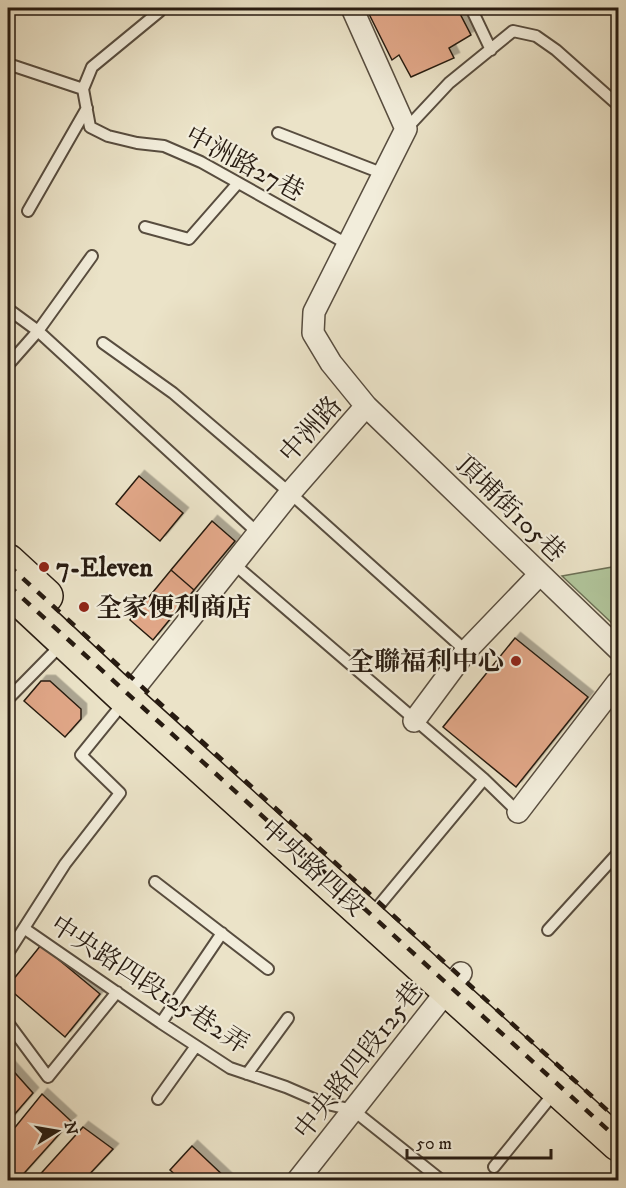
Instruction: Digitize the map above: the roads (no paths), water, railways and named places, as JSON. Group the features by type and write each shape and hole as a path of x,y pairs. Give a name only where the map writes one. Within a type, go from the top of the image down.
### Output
{"main road":[{"name":"中央路四段","path":"8,561 132,690 455,981 618,1115"},
{"name":"中央路四段","path":"8,589 66,641 132,690"},
{"name":"中央路四段","path":"455,981 557,1089 618,1144"}],"street":[{"path":"352,8 406,129"},
{"name":"中洲路","path":"132,690 290,493 366,406 331,363 313,333 314,312 406,129"},
{"name":"頂埔街105巷","path":"366,406 618,649"},
{"path":"414,721 466,651 540,574"},
{"path":"518,812 618,683"},
{"name":"中央路四段125巷","path":"298,1180 455,981"}],"lane":[{"path":"8,64 83,89 92,67 160,11 160,8"},
{"path":"471,8 491,50"},
{"path":"406,129 449,83 513,31 536,36 556,50 618,105"},
{"name":"中洲路27巷","path":"83,89 90,127 108,136 164,146 201,162 349,245"},
{"path":"28,211 87,108"},
{"path":"278,133 384,174"},
{"path":"145,227 189,239 238,183"},
{"path":"8,365 38,331 92,256"},
{"path":"8,309 38,331 258,533"},
{"path":"103,344 173,393 290,493 466,651"},
{"path":"234,564 484,779 518,812"},
{"path":"8,699 66,641"},
{"path":"8,953 65,864 120,793 81,755 132,690"},
{"path":"375,909 484,779"},
{"path":"548,930 617,856"},
{"path":"155,882 268,969"},
{"name":"中央路四段125巷2弄","path":"25,929 230,1068 286,1087 323,1103 353,1110"},
{"path":"161,1023 222,933"},
{"path":"8,1023 48,1077 117,992"},
{"path":"247,1074 288,1018"},
{"path":"158,1099 196,1046"},
{"path":"494,1167 557,1089"},
{"path":"353,1110 441,1180"}],"railway":[{"path":"8,565 618,1120"},
{"path":"8,585 618,1139"}],"place":[{"name":"7-Eleven","path":"44,567"},
{"name":"全家便利商店","path":"84,607"},
{"name":"全聯福利中心","path":"516,661"}]}
